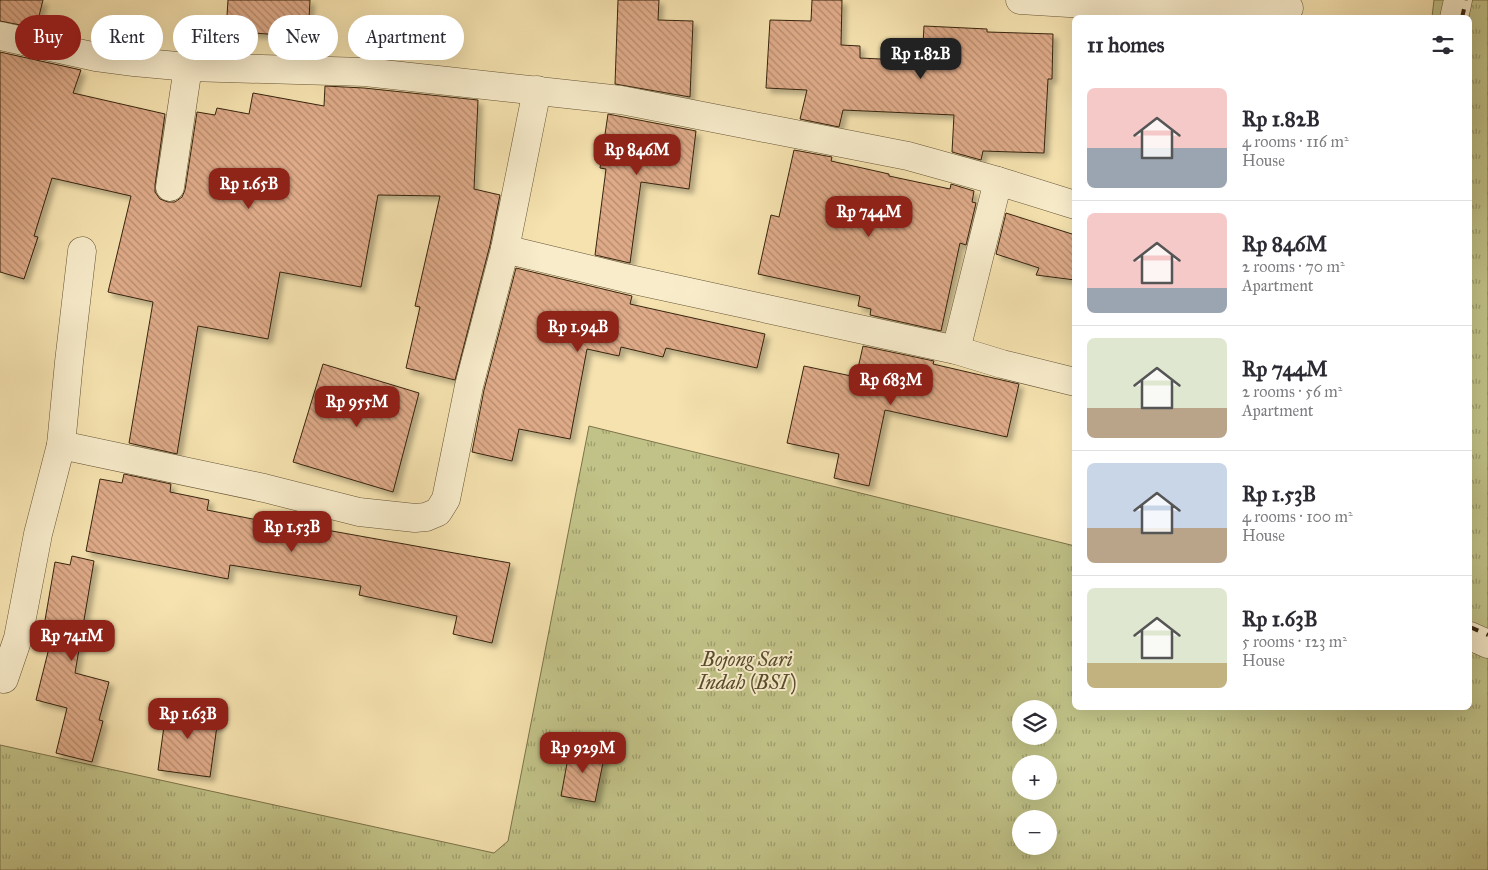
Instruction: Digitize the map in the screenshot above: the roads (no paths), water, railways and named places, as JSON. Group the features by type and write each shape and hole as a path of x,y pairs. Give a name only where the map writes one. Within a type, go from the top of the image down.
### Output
{"street":[{"path":"1020,0 1150,8 1289,9"},
{"path":"1455,15 1458,0"},
{"path":"0,36 96,57 188,67 365,72 621,100 908,156 1072,204"},
{"path":"170,187 188,67"},
{"path":"62,445 264,488 359,512 415,518 426,517 438,512 446,499 469,386 505,249 537,90"},
{"path":"956,350 998,181"},
{"path":"505,249 663,286 956,350 1002,364 1072,381"},
{"path":"4,679 18,638 38,534 62,445 69,362 82,251"},
{"path":"1472,637 1488,644"}],"railway":[{"path":"1463,15 1466,0"},
{"path":"1472,628 1488,635"}],"park label":[{"name":"Bojong Sari Indah (BSI)","path":"747,670"}]}
